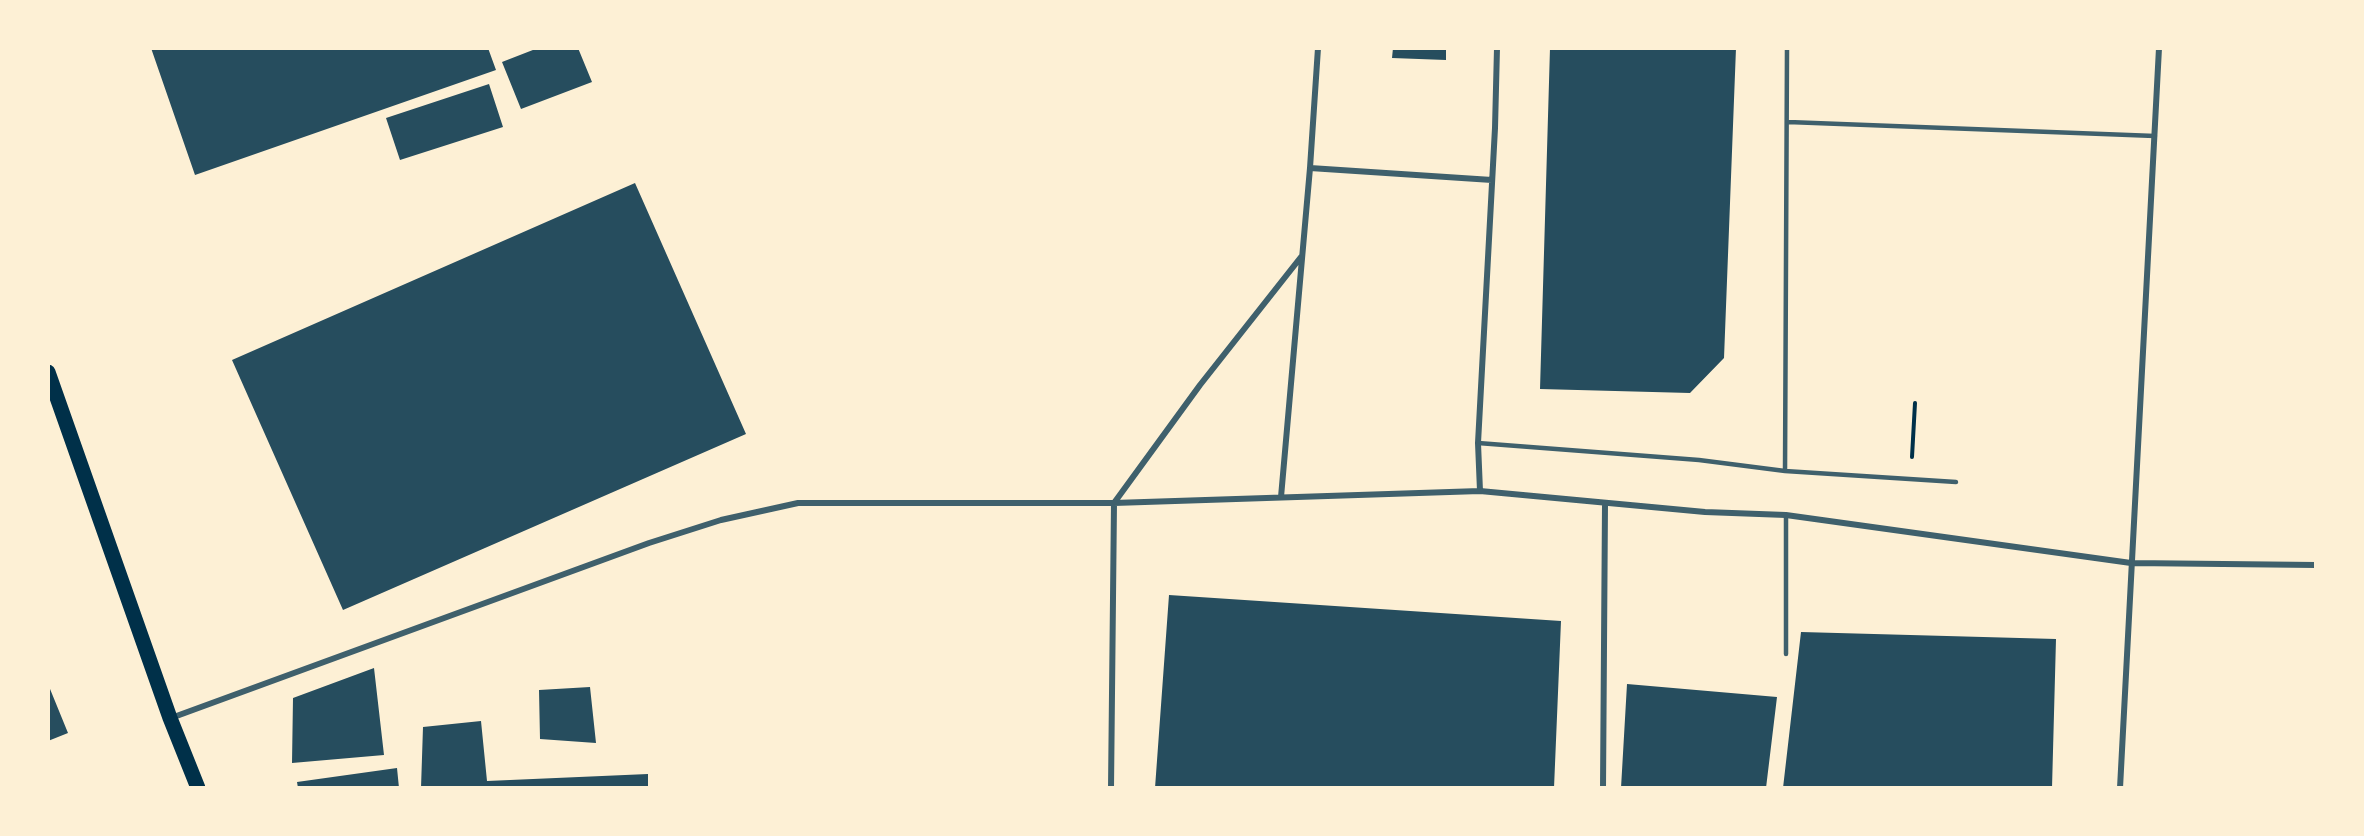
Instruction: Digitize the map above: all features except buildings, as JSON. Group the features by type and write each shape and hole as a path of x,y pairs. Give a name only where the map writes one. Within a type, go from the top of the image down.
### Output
{"main road":[{"path":"48,372 170,718 198,788"}],"street":[{"path":"1281,497 1310,168 1318,48"},
{"path":"1480,491 1478,443 1497,48"},
{"path":"2120,788 2159,48"},
{"path":"1310,168 1492,180"},
{"path":"1112,788 1114,502 1200,385 1301,256"},
{"path":"170,718 649,543 721,520 798,503 1114,502 1480,491 1705,512 1786,515 2131,563 2316,565"},
{"path":"1603,788 1605,504"}],"lane":[{"path":"1785,471 1787,48"},
{"path":"1788,123 2155,136"},
{"path":"1478,443 1699,460 1785,471 1911,478 1956,483"},
{"path":"1786,515 1786,654"}],"path":[{"path":"1911,478 1915,403"}]}
